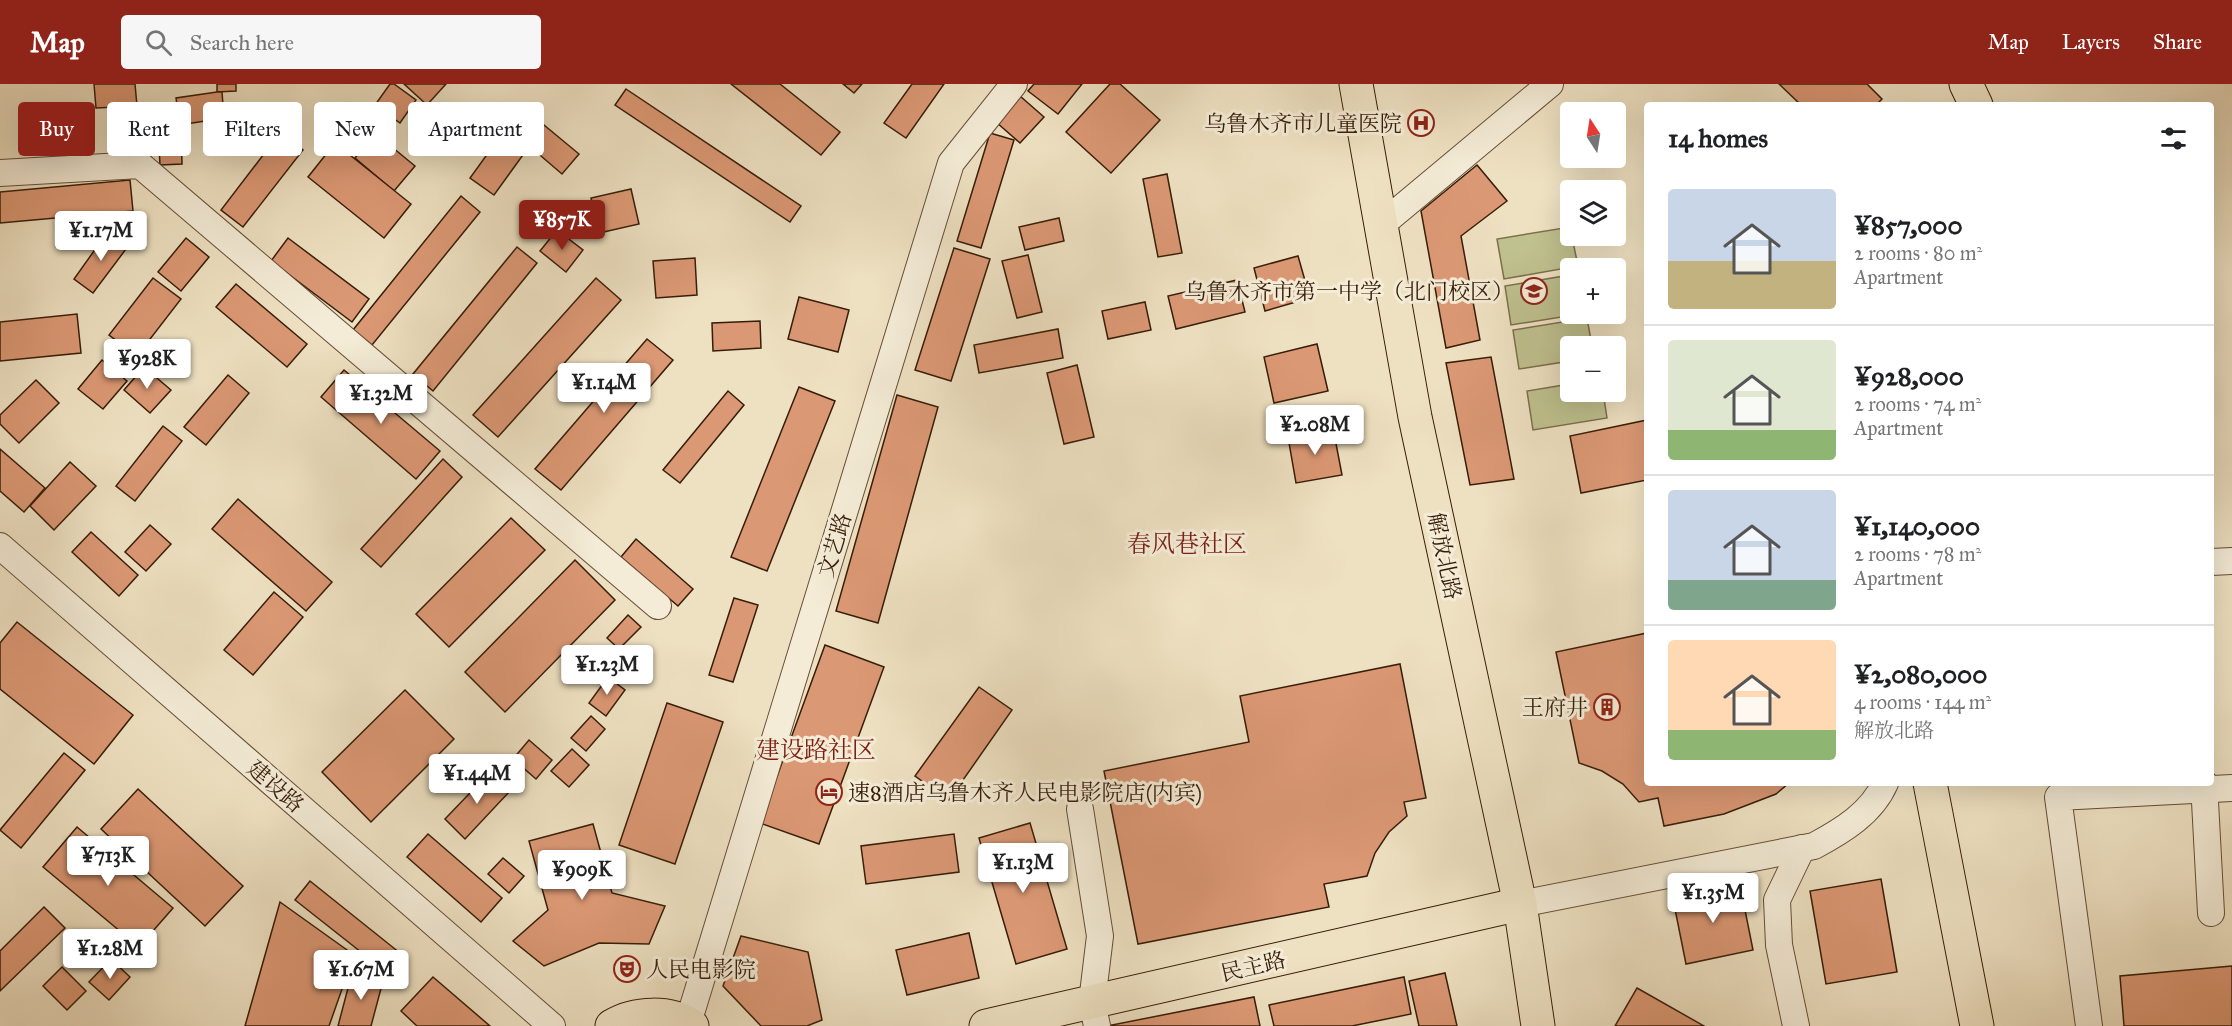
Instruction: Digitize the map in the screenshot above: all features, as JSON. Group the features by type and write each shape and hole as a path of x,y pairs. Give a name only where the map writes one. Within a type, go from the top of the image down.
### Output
{"main road":[{"name":"解放北路","path":"1356,84 1415,417 1520,904 1538,1026"},
{"path":"1966,84 1975,102"},
{"path":"1931,786 1977,1026"},
{"name":"民主路","path":"986,1026 1095,1014 1520,904"},
{"path":"612,1026 642,1015 666,1016 690,1025"}],"street":[{"name":"文艺路","path":"690,1025 951,163 1014,84"},
{"path":"1381,225 1550,84"},
{"path":"0,173 140,165 658,606"},
{"name":"建设路","path":"0,546 552,1026"},
{"path":"2214,562 2232,561"},
{"path":"1520,904 1814,846 1837,834 1878,799 1884,786"},
{"path":"2204,786 2211,913"},
{"path":"2089,1026 2058,797 2204,786 2232,788"},
{"path":"1080,809 1100,936 1095,1014"},
{"path":"1796,1026 1779,945 1777,900 1802,848"}],"green space":[{"path":"1560,229 1560,246 1574,246 1576,258 1560,258 1560,269 1504,279 1497,239"},
{"path":"1560,277 1560,317 1511,325 1505,286"},
{"path":"1560,322 1588,324 1590,336 1560,336 1560,363 1519,369 1513,330"},
{"path":"1560,386 1560,402 1605,402 1607,418 1533,430 1527,391"}],"building":[{"path":"94,84 135,84 137,102 107,102 107,107 96,108"},
{"path":"217,84 236,84 236,91 217,92"},
{"path":"390,84 394,84 416,100 408,102 408,112 400,123 396,120 396,102 377,102"},
{"path":"404,84 446,84 430,102 424,102"},
{"path":"731,84 780,84 840,132 821,155"},
{"path":"843,84 862,84 854,93"},
{"path":"912,84 944,84 906,138 884,123"},
{"path":"1034,84 1082,84 1058,114 1028,91"},
{"path":"1110,84 1120,84 1160,120 1111,173 1066,132"},
{"path":"1779,84 1867,84 1882,99 1879,102 1798,102"},
{"path":"626,89 801,206 790,222 615,105"},
{"path":"222,92 223,102 203,102 203,121 191,123 191,102 177,102 176,98"},
{"path":"1020,96 1044,117 1020,143 996,122"},
{"path":"544,125 579,154 562,174 541,156 544,156"},
{"path":"990,133 1014,140 981,248 957,241"},
{"path":"396,150 415,166 394,191 355,158 357,156 396,156"},
{"path":"160,156 182,156 182,164 160,165"},
{"path":"262,156 298,156 243,227 221,210"},
{"path":"325,156 351,156 411,204 384,238 308,177"},
{"path":"486,156 522,156 494,195 470,178"},
{"path":"1477,165 1507,201 1461,236 1480,340 1446,348 1421,211"},
{"path":"1167,174 1182,253 1158,257 1143,179"},
{"path":"130,180 133,211 0,223 0,192"},
{"path":"631,189 639,224 599,233 591,198"},
{"path":"461,196 480,212 372,345 353,330"},
{"path":"1059,218 1064,241 1025,250 1019,227"},
{"path":"109,230 129,245 93,293 74,279"},
{"path":"557,230 583,250 566,272 540,251"},
{"path":"186,238 209,257 181,291 158,272"},
{"path":"288,238 369,299 352,322 271,261"},
{"path":"517,247 537,263 433,391 413,374"},
{"path":"954,248 990,259 951,381 915,370"},
{"path":"1028,255 1042,312 1017,318 1002,261"},
{"path":"1298,256 1310,298 1265,311 1254,268"},
{"path":"695,258 697,295 656,298 653,261"},
{"path":"153,278 181,299 137,356 109,335"},
{"path":"596,278 621,300 498,437 473,415"},
{"path":"1237,280 1245,312 1176,329 1168,296"},
{"path":"236,284 307,344 287,367 216,307"},
{"path":"799,297 849,310 838,352 788,339"},
{"path":"1145,302 1151,330 1108,339 1102,311"},
{"path":"77,314 81,353 0,361 0,322"},
{"path":"760,321 761,348 713,351 712,323"},
{"path":"1058,329 1063,358 979,373 974,345"},
{"path":"647,339 673,360 561,490 535,469"},
{"path":"1317,344 1328,391 1274,403 1264,357"},
{"path":"1491,357 1514,479 1470,485 1446,363"},
{"path":"102,360 127,381 103,409 78,389"},
{"path":"1077,365 1094,437 1064,444 1047,373"},
{"path":"144,367 171,390 150,413 124,390"},
{"path":"344,370 440,451 416,479 321,397"},
{"path":"228,375 249,393 206,445 184,427"},
{"path":"36,380 59,403 19,443 0,424 0,415"},
{"path":"799,387 835,401 767,571 731,557"},
{"path":"728,391 744,405 680,483 663,470"},
{"path":"897,395 938,407 878,623 836,611"},
{"path":"1644,421 1644,481 1581,493 1570,436"},
{"path":"163,426 182,441 135,501 116,486"},
{"path":"1333,428 1342,475 1296,483 1288,437"},
{"path":"0,449 45,488 24,512 0,491"},
{"path":"443,459 462,477 381,567 361,549"},
{"path":"70,462 96,486 54,530 30,506"},
{"path":"238,499 332,582 306,611 212,529"},
{"path":"511,518 545,550 449,647 416,614"},
{"path":"150,525 171,544 146,571 125,552"},
{"path":"91,532 138,575 119,596 72,552"},
{"path":"636,539 693,589 678,606 621,557"},
{"path":"575,560 615,600 505,712 465,672"},
{"path":"274,592 303,617 253,675 224,650"},
{"path":"734,598 758,605 733,682 709,675"},
{"path":"628,615 641,627 619,649 607,638"},
{"path":"17,622 133,715 94,764 0,689 0,643"},
{"name":"王府井","path":"1644,634 1644,786 1785,786 1776,794 1724,814 1664,826 1658,798 1639,802 1623,784 1602,771 1579,763 1556,652"},
{"path":"825,645 884,667 819,844 760,823"},
{"path":"1400,664 1426,798 1404,802 1407,816 1389,832 1375,853 1367,876 1324,884 1329,907 1138,944 1104,771 1249,742 1240,696"},
{"path":"608,677 625,690 606,716 589,703"},
{"path":"979,687 1012,710 949,800 915,776"},
{"path":"405,690 454,739 371,822 322,772"},
{"path":"667,703 723,722 675,864 619,845"},
{"path":"591,716 605,729 586,751 571,738"},
{"path":"529,740 552,760 536,779 513,759"},
{"path":"572,749 589,765 569,787 551,771"},
{"path":"64,753 85,770 21,848 0,830"},
{"path":"490,772 510,791 465,839 445,819"},
{"path":"138,789 243,886 205,926 101,829"},
{"path":"1030,823 1067,949 1016,964 979,838"},
{"path":"593,824 612,893 665,906 649,944 599,943 544,966 513,941 548,910 529,841"},
{"path":"77,827 173,908 139,947 43,867"},
{"path":"428,834 502,898 481,922 407,857"},
{"path":"954,834 959,872 866,884 861,846"},
{"path":"503,858 524,876 509,893 488,874"},
{"path":"1881,879 1897,972 1826,984 1810,891"},
{"path":"310,881 400,953 385,971 295,900"},
{"path":"1740,885 1753,950 1686,964 1673,899"},
{"path":"280,902 354,955 329,1026 245,1026"},
{"path":"44,907 65,928 0,991 0,951"},
{"path":"969,933 979,978 907,995 896,950"},
{"path":"741,936 808,952 822,1020 807,1026 761,1026 723,986"},
{"path":"111,959 130,977 109,1000 89,982"},
{"path":"2232,966 2232,1026 2124,1026 2120,976"},
{"path":"62,967 86,991 67,1010 43,986"},
{"path":"352,973 383,981 371,1026 338,1026"},
{"path":"1445,973 1457,1026 1419,1026 1409,981"},
{"path":"433,977 490,1026 417,1026 401,1011"},
{"path":"1404,977 1411,1014 1352,1026 1274,1026 1269,1005"},
{"path":"1637,988 1704,1026 1615,1026"},
{"path":"1254,997 1260,1026 1107,1026"}],"place":[{"name":"乌鲁木齐市儿童医院","path":"1421,123"},
{"name":"乌鲁木齐市第一中学（北门校区）","path":"1534,291"},
{"name":"王府井","path":"1607,707"},
{"name":"速8酒店乌鲁木齐人民电影院店(内宾)","path":"829,792"},
{"name":"人民电影院","path":"627,969"}],"district":[{"name":"春风巷社区","path":"1187,544"},
{"name":"建设路社区","path":"816,750"}]}
